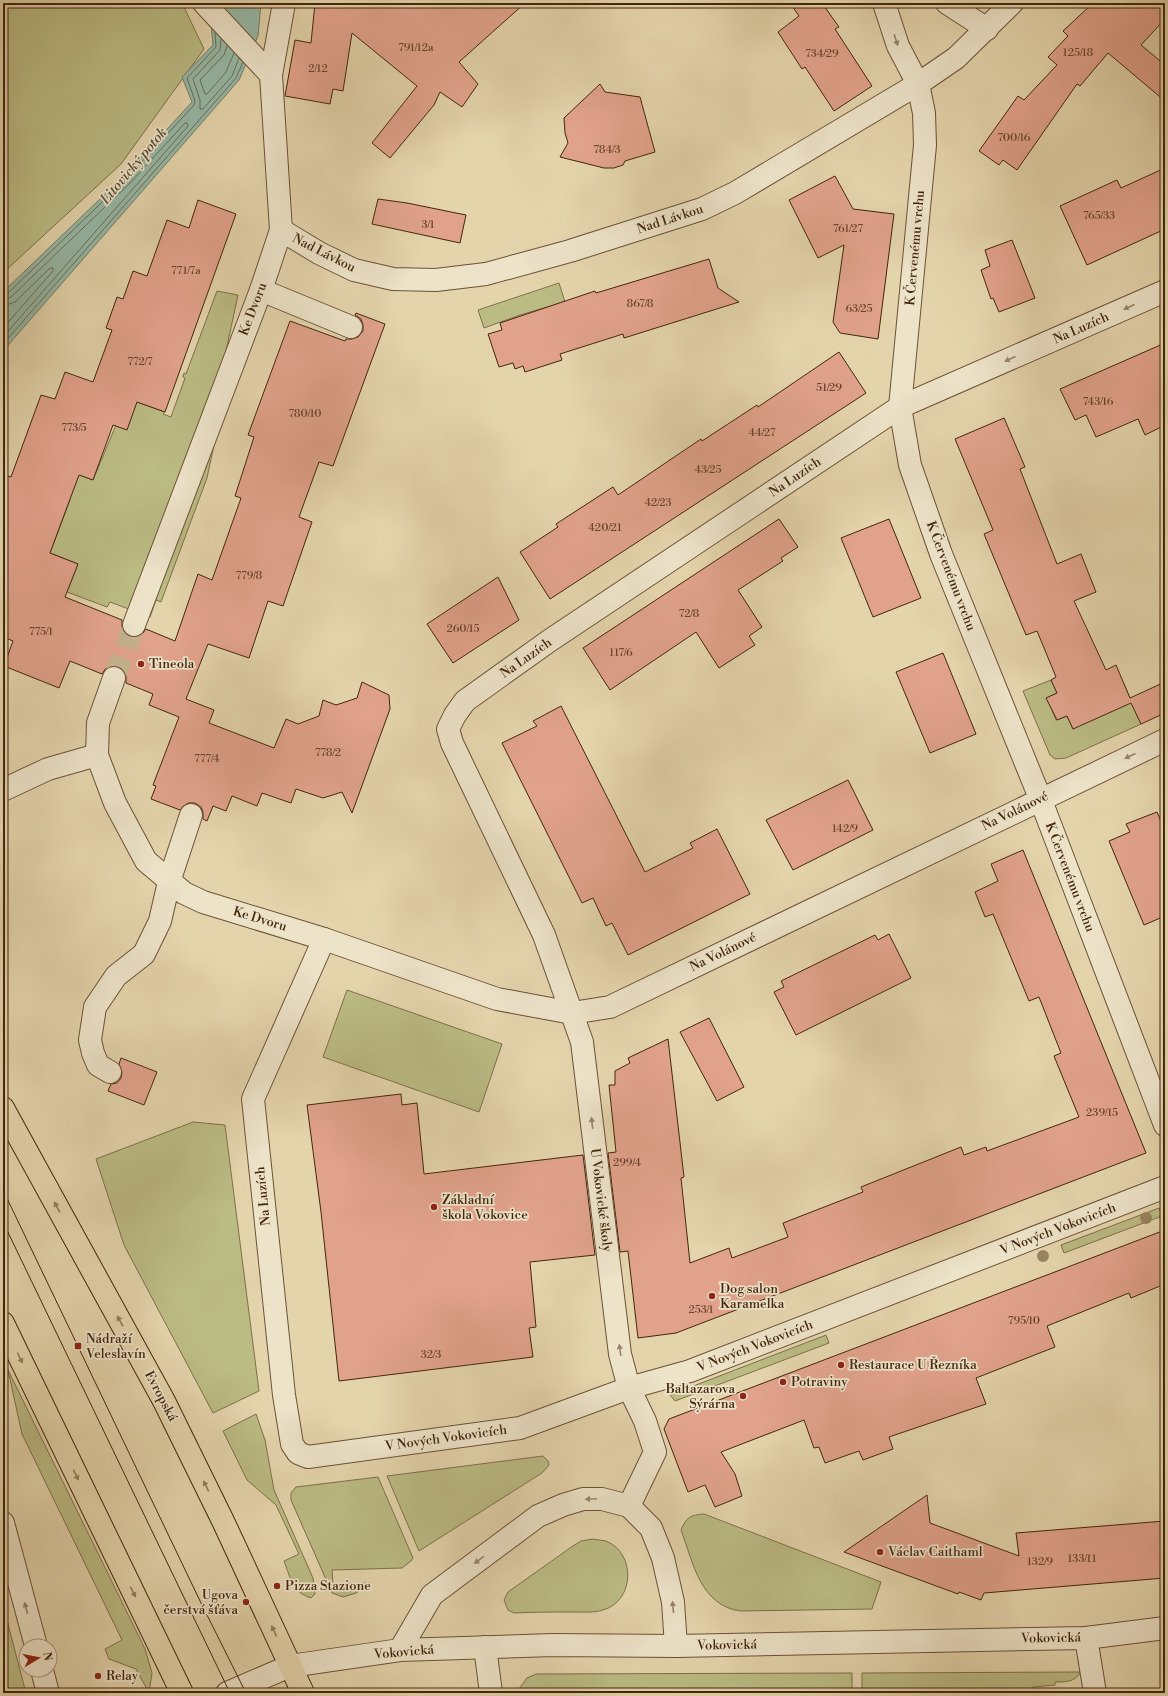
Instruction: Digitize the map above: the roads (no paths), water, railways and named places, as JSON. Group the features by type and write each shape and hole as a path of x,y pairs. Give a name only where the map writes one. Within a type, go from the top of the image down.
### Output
{"main road":[{"name":"Evropská","path":"3,1108 164,1401 223,1521 303,1693"},
{"path":"3,1323 182,1693"}],"street":[{"path":"204,3 267,70"},
{"name":"Ke Dvoru","path":"134,625 261,290 282,230 267,70 280,26 284,3"},
{"path":"280,26 297,3"},
{"name":"K Červenému vrchu","path":"884,3 898,46 918,84 924,113 924,145 900,407 910,465 941,554 1040,798 1165,1125"},
{"path":"947,3 987,29"},
{"name":"Nad Lávkou","path":"282,230 319,253 354,270 393,279 436,280 486,274 570,251 702,209 735,193 918,84 956,58 1012,3"},
{"path":"261,290 351,327"},
{"name":"Na Luzích","path":"572,1014 544,934 452,743 448,729 455,715 466,701 549,641 900,407 1165,291"},
{"name":"Ke Dvoru","path":"114,678 98,723 97,755 115,803 146,862 169,882 184,893 203,902 324,939 497,999 572,1014"},
{"name":"Na Volánové","path":"572,1014 610,1007 1040,798 1165,740"},
{"path":"3,790 48,769 97,755"},
{"path":"110,1072 98,1065 90,1040 95,1007 116,976 144,954 160,921 169,882 191,814"},
{"name":"Na Luzích","path":"308,1457 298,1453 292,1444 289,1430 253,1099 324,939"},
{"name":"U Vokovické školy","path":"572,1014 582,1042 620,1354 629,1388 645,1421 655,1452 629,1506"},
{"name":"V Nových Vokovicích","path":"308,1457 520,1428 629,1388 690,1371 1165,1187"},
{"path":"400,1650 432,1594 538,1516 563,1505 583,1499 602,1498 629,1506 651,1528 663,1558 673,1602 676,1646"},
{"path":"3,1523 34,1638"},
{"name":"Vokovická","path":"227,1693 290,1666 400,1650 485,1647 676,1646 1086,1638 1165,1628"},
{"path":"1086,1638 1095,1693"},
{"path":"485,1647 491,1693"},
{"path":"44,1678 48,1693"}],"water":[{"name":"Litovický potok","path":"209,3 261,3 258,36 239,80 3,351 3,292 124,176 192,102 182,77 213,45"}],"tunnel":[{"path":"114,678 134,625"}],"tram line":[{"path":"3,1190 201,1603 246,1693"},
{"path":"3,1222 230,1693"}],"place":[{"name":"Tineola","path":"141,664"},
{"name":"Základní škola Vokovice","path":"434,1207"},
{"name":"Dog salon Karamelka","path":"712,1296"},
{"name":"Nádraží Veleslavín","path":"78,1346"},
{"name":"Restaurace U Řezníka","path":"841,1365"},
{"name":"Potraviny","path":"783,1382"},
{"name":"Baltazarova Sýrárna","path":"743,1396"},
{"name":"Václav Caithaml","path":"880,1552"},
{"name":"Pizza Stazione","path":"277,1586"},
{"name":"Ugova čerstvá šťáva","path":"246,1602"},
{"name":"Relay","path":"98,1676"}]}
